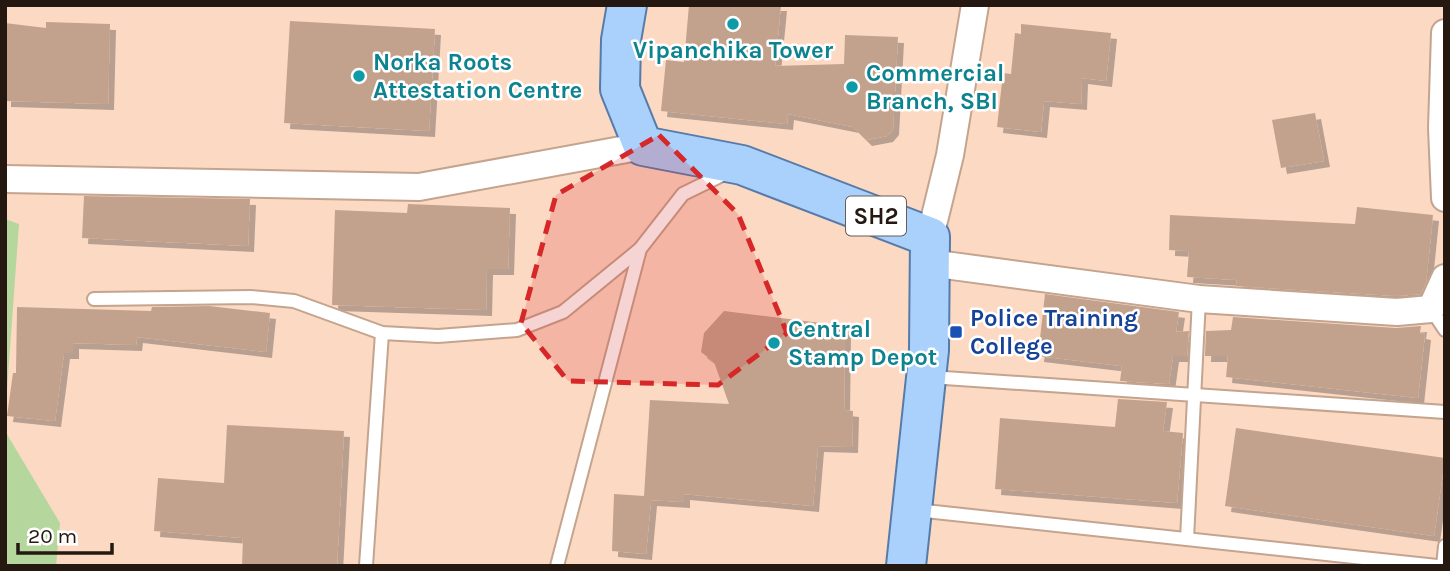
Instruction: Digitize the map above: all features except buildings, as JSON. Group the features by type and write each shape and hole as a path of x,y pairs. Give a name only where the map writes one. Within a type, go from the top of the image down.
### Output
{"main road":[{"path":"627,5 621,40 620,89 643,146"},
{"name":"SH2","path":"643,146 742,165 930,250"},
{"path":"906,566 929,351 930,250"}],"street":[{"path":"975,5 950,155 930,250 1199,299 1397,312 1438,319 1445,278"},
{"path":"1445,33 1442,128 1445,198"},
{"path":"5,179 419,187 643,146"}],"lane":[{"path":"94,299 251,297 294,301 382,333 438,336 517,330 563,312 640,249 683,194 742,165"},
{"path":"557,566 640,249"},
{"path":"1187,539 1199,299"},
{"path":"366,566 382,333"},
{"path":"926,377 1445,412"},
{"path":"912,509 1437,566"},
{"path":"1443,566 1445,545"}],"highlighted area":[{"path":"659,135 738,214 787,333 718,385 568,381 521,323 556,195"}],"green space":[{"path":"5,219 19,224 5,418"},
{"path":"5,431 60,523 56,566 5,566"}],"place":[{"name":"Vipanchika Tower","path":"733,24"},
{"name":"Norka Roots Attestation Centre","path":"359,76"},
{"name":"Commercial Branch, SBI","path":"852,87"},
{"name":"Police Training College","path":"956,332"},
{"name":"Central Stamp Depot","path":"774,343"}]}
